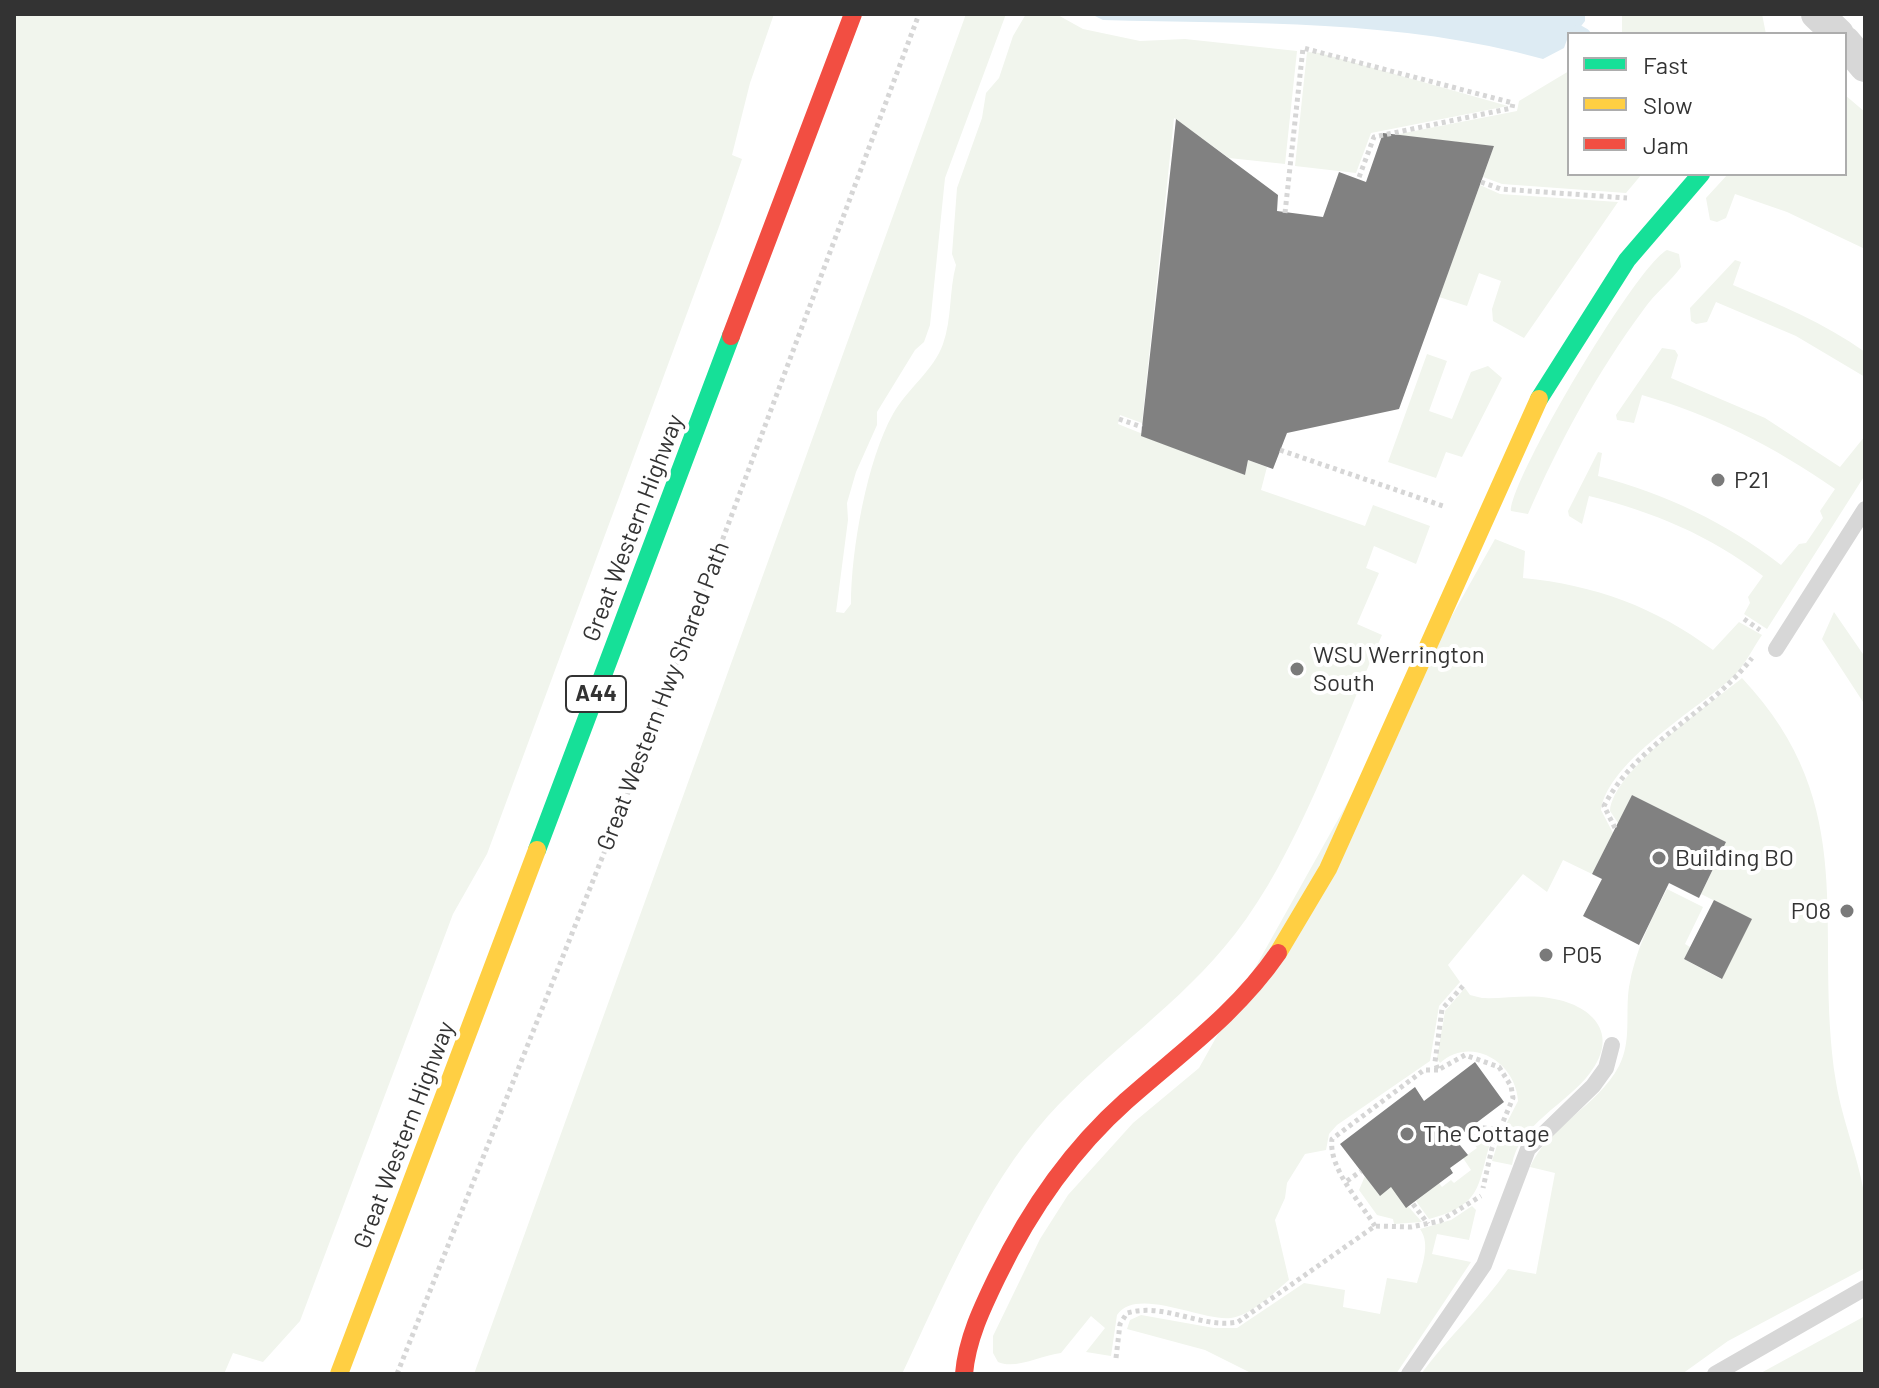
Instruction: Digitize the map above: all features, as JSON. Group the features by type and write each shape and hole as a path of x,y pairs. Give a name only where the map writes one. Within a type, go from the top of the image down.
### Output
{"main road":[{"name":"Great Western Highway","path":"339,1374 853,14"},
{"path":"964,1374 973,1332 997,1278 1025,1224 1055,1179 1088,1139 1126,1101 1236,1005 1301,917 1328,869 1533,410 1617,276 1656,224 1699,176"}],"street":[{"path":"1817,14 1836,32"},
{"path":"1847,44 1865,66"}],"lane":[{"path":"1776,649 1865,509"},
{"path":"1409,1374 1484,1265 1528,1149 1593,1086 1606,1068 1612,1045"},
{"path":"1715,1374 1865,1288"}],"path":[{"name":"Great Western Hwy Shared Path","path":"397,1374 627,795 919,14"},
{"path":"1285,213 1303,48 1513,103 1512,108 1374,137 1358,180"},
{"path":"1481,182 1501,189 1628,198"},
{"path":"1119,419 1142,427"},
{"path":"1280,450 1453,510"},
{"path":"1615,828 1604,806 1627,771 1739,675 1755,655"},
{"path":"1438,1070 1435,1050 1442,1009 1463,986"},
{"path":"1375,1226 1332,1154 1332,1139 1336,1132 1424,1070 1438,1070 1465,1055 1499,1067 1511,1086 1513,1098 1498,1130 1479,1211"},
{"path":"1467,1130 1498,1130"},
{"path":"1347,1181 1361,1171"},
{"path":"1116,1358 1120,1324 1127,1313 1154,1311 1217,1323 1238,1322 1375,1226 1428,1224 1451,1217 1482,1196"},
{"path":"1413,1204 1428,1224"}],"shaded area":[{"path":"14,14 774,14 750,83 732,155 742,159 720,224 487,854 453,914 300,1321 263,1362 233,1353 224,1374 14,1374"},
{"path":"966,14 1006,14 945,178 930,325 924,342 915,350 877,412 877,425 856,472 847,503 848,520 836,612 844,613 851,604 862,506 884,433 893,414 943,344 956,265 952,254 957,188 982,118 986,93 999,78 1013,36 1026,14 1056,14 1083,29 1140,41 1185,39 1297,51 1285,164 1229,158 1174,118 1142,423 1120,415 1118,424 1245,475 1248,460 1267,467 1261,490 1365,526 1373,505 1430,526 1416,564 1374,546 1366,568 1379,573 1357,624 1382,635 1298,829 1257,902 1235,934 1191,983 1071,1092 1024,1145 966,1240 902,1374 474,1374"},
{"path":"1091,14 1585,14 1585,21 1577,32 1567,32 1564,48 1543,59 1489,46 1380,30 1103,20"},
{"path":"1622,14 1762,14 1766,32 1622,32"},
{"path":"1307,52 1320,53 1508,106 1371,133 1356,173 1295,166"},
{"path":"1567,72 1567,176 1640,176 1626,193 1502,184 1483,177 1494,146 1394,135 1517,111 1519,101"},
{"path":"1847,97 1865,112 1865,249 1787,212 1735,194 1726,218 1717,222 1710,220 1706,198 1726,176 1847,176"},
{"path":"1480,185 1500,194 1618,202 1524,338 1493,321 1492,309 1501,281 1479,273 1467,306 1439,297"},
{"path":"1667,250 1679,254 1681,267 1648,303 1610,358 1566,435 1528,514 1511,511 1531,458 1604,330 1652,264"},
{"path":"1735,260 1741,262 1733,285 1817,323 1865,352 1865,377 1796,336 1716,302 1707,322 1696,324 1691,321 1690,308"},
{"path":"1662,348 1675,350 1678,355 1671,378 1765,418 1840,467 1865,436 1865,475 1767,629 1744,614 1750,603 1748,597 1763,576 1722,548 1636,509 1589,496 1582,524 1569,516 1568,511 1598,452 1602,453 1598,476 1647,491 1694,511 1738,535 1781,565 1799,544 1806,543 1823,518 1820,511 1835,489 1789,459 1742,434 1693,412 1642,395 1634,423 1617,420 1616,415"},
{"path":"1427,354 1447,361 1429,411 1452,419 1471,372 1488,366 1502,378 1462,457 1446,452 1436,478 1388,462"},
{"path":"1495,539 1525,551 1523,578 1575,586 1623,600 1669,622 1713,650 1739,622 1762,635 1734,676 1657,737 1620,773 1607,792 1601,810 1613,833 1592,874 1563,860 1547,892 1523,874 1448,965 1460,982 1439,1006 1430,1061 1337,1125 1329,1134 1326,1150 1305,1154 1287,1183 1285,1198 1275,1220 1289,1280 1254,1308 1231,1318 1154,1304 1126,1307 1117,1315 1111,1356 1086,1352 1105,1328 1091,1316 1061,1353 1020,1363 998,1362 993,1353 993,1336 1040,1239 1068,1195 1133,1123 1199,1068"},
{"path":"1834,612 1865,657 1865,705 1822,639"},
{"path":"1742,678 1780,726 1805,774 1819,822 1826,871 1830,1026 1839,1097 1865,1201 1865,1268 1728,1341 1682,1374 1421,1374 1508,1269 1536,1274 1555,1173 1530,1167 1549,1139 1598,1093 1619,1066 1627,1037 1629,987 1635,961 1667,889 1703,907 1685,944 1690,947 1684,959 1721,979 1751,919 1701,894 1726,842 1632,795 1618,823 1610,811 1615,795 1644,758"},
{"path":"1465,988 1470,995 1482,998 1532,996 1564,1001 1589,1014 1602,1033 1599,1059 1590,1073 1533,1126 1516,1151 1512,1165 1492,1161 1500,1136 1518,1101 1509,1075 1501,1064 1478,1052 1452,1055 1440,1063 1437,1058 1445,1011"},
{"path":"1484,1131 1494,1132 1481,1177 1471,1198 1448,1213 1429,1219 1416,1201 1439,1183 1442,1187 1451,1180 1454,1183 1471,1170 1463,1158 1477,1148 1468,1136"},
{"path":"1365,1176 1379,1195 1391,1187 1422,1222 1394,1224 1393,1219 1377,1215 1359,1190"},
{"path":"1472,1206 1476,1210 1469,1240 1437,1234 1432,1254 1471,1262 1396,1374 1253,1374 1205,1350 1127,1329 1130,1320 1141,1315 1214,1328 1237,1328 1304,1283 1345,1290 1343,1307 1380,1314 1387,1278 1417,1283 1425,1248 1420,1229 1451,1220"},
{"path":"1865,1316 1865,1374 1759,1374"}],"building":[{"path":"1176,119 1278,195 1277,211 1323,217 1339,172 1366,182 1383,133 1494,146 1399,409 1287,433 1273,469 1248,460 1245,475 1141,436"},
{"name":"Building BO","path":"1632,795 1726,842 1699,898 1669,883 1639,945 1583,916 1602,879 1592,874"},
{"path":"1714,900 1752,919 1722,979 1684,959"},
{"name":"The Cottage","path":"1475,1062 1504,1102 1455,1139 1468,1155 1450,1168 1453,1173 1406,1208 1391,1187 1380,1196 1340,1144 1415,1087 1424,1101"}],"waterway":[{"path":"1578,30 1582,32"}],"traffic: fast":[{"path":"1539,399 1627,260 1699,176"},
{"path":"537,850 731,336"}],"traffic: slow":[{"path":"1278,953 1328,869 1539,399"},
{"path":"339,1374 537,850"}],"traffic: jam":[{"path":"731,336 853,14"},
{"path":"964,1374 972,1336 1009,1252 1037,1205 1069,1161 1126,1101 1226,1014 1278,953"}],"place":[{"name":"P21","path":"1718,480"},
{"name":"WSU Werrington South","path":"1297,669"},
{"name":"Building BO","path":"1659,858"},
{"name":"P08","path":"1847,911"},
{"name":"P05","path":"1546,955"},
{"name":"The Cottage","path":"1407,1134"}]}
